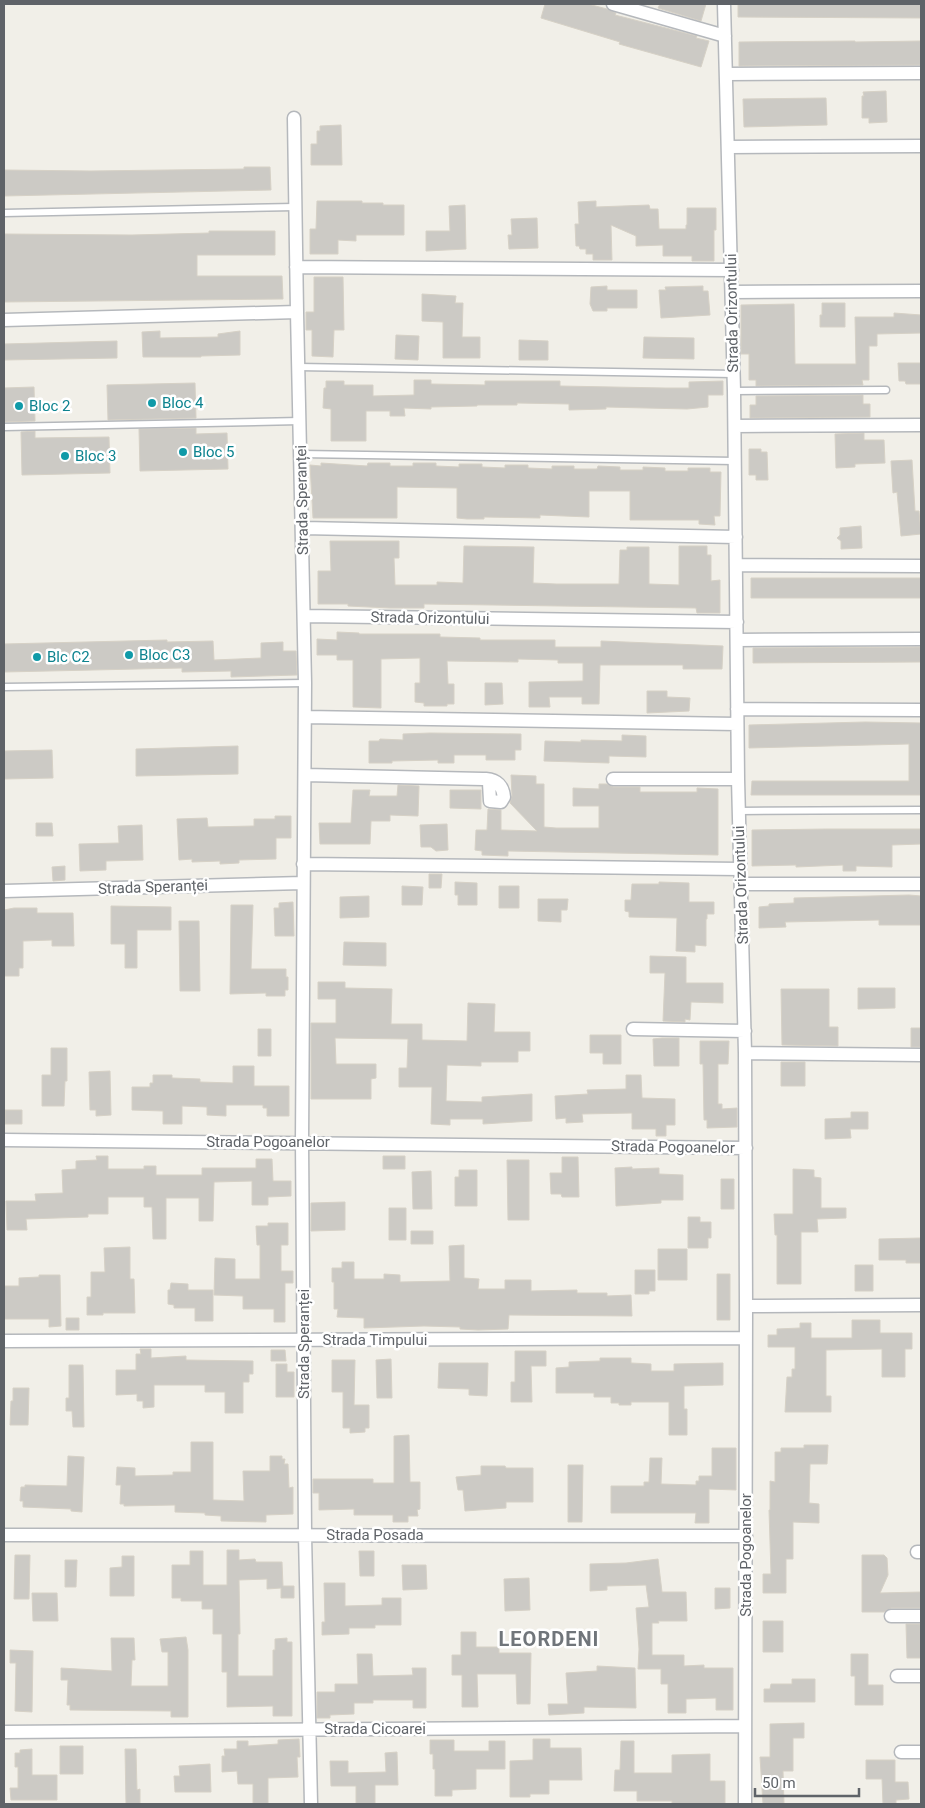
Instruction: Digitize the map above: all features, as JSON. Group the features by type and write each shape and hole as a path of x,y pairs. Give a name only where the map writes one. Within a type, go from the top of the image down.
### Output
{"street":[{"path":"614,4 725,36"},
{"name":"Strada Orizontului","path":"724,4 736,462 737,724 746,1148"},
{"path":"727,74 921,73"},
{"name":"Strada Speranței","path":"294,118 305,683 302,1142 305,1535 311,1804"},
{"path":"729,147 921,146"},
{"path":"296,267 732,270"},
{"path":"732,292 921,291"},
{"path":"4,320 297,312"},
{"path":"735,426 921,426"},
{"path":"302,528 736,537"},
{"path":"736,565 921,566"},
{"name":"Strada Orizontului","path":"304,616 737,622"},
{"path":"737,640 921,639"},
{"path":"737,709 921,710"},
{"path":"305,717 737,724"},
{"path":"305,775 486,779"},
{"path":"613,778 738,779"},
{"path":"303,864 740,869"},
{"name":"Strada Speranței","path":"4,891 303,883"},
{"path":"741,884 921,884"},
{"path":"633,1029 745,1031"},
{"path":"745,1053 921,1054"},
{"name":"Strada Pogoanelor","path":"4,1140 746,1148 745,1804"},
{"path":"746,1306 921,1305"},
{"name":"Strada Timpului","path":"4,1341 746,1338"},
{"name":"Strada Posada","path":"4,1535 746,1536"},
{"path":"891,1616 921,1616"},
{"path":"897,1676 921,1676"},
{"name":"Strada Cicoarei","path":"4,1732 745,1726"},
{"path":"901,1752 921,1752"}],"lane":[{"path":"4,213 295,207"},
{"path":"298,367 734,374"},
{"path":"734,391 886,390"},
{"path":"4,427 300,421"},
{"path":"301,454 736,462"},
{"path":"4,687 305,683"},
{"path":"739,811 921,810"}],"building":[{"path":"545,4 588,4 607,9 616,13 615,15 697,36 696,38 709,41 701,67 619,44 620,42 541,18"},
{"path":"660,4 706,4 701,21 658,8"},
{"path":"738,4 921,4 921,18 738,17"},
{"path":"921,41 921,65 739,66 739,42"},
{"path":"886,91 887,122 869,123 869,118 862,118 863,92"},
{"path":"826,98 827,125 744,127 743,99"},
{"path":"341,125 342,165 311,165 311,144 317,144 317,131 320,131 320,126"},
{"path":"244,167 270,167 271,190 4,196 4,170 91,171 244,169"},
{"path":"317,201 362,201 362,203 383,203 383,205 404,205 404,235 356,235 356,241 338,240 338,254 310,254 310,229 316,229"},
{"path":"596,201 596,207 649,205 650,209 658,209 659,229 686,229 687,208 716,208 714,261 692,261 692,256 663,256 663,245 636,246 636,236 611,225 612,260 593,260 593,254 586,254 586,249 580,249 579,246 576,246 575,224 579,224 578,202"},
{"path":"465,205 466,249 426,251 426,231 450,231 449,206"},
{"path":"537,218 538,248 509,249 508,235 512,235 511,219"},
{"path":"209,231 275,231 275,255 197,255 197,276 282,276 283,299 4,302 4,234 132,235 209,233"},
{"path":"314,277 343,277 344,330 334,330 333,357 312,356 312,330 306,330 306,312 314,312"},
{"path":"607,286 607,290 637,290 637,308 607,308 607,311 593,311 590,304 591,287"},
{"path":"703,286 703,291 708,291 710,315 661,318 659,290 666,290 665,287"},
{"path":"422,294 456,296 455,303 463,303 462,337 480,337 480,358 443,358 443,322 422,321"},
{"path":"822,303 845,303 845,327 820,327"},
{"path":"794,304 795,364 856,364 855,317 894,317 894,313 921,315 921,333 877,334 877,346 869,346 869,380 862,380 863,385 756,386 756,380 749,380 749,354 741,354 741,305"},
{"path":"160,331 160,338 218,337 218,334 240,331 240,355 143,357 142,332"},
{"path":"396,335 419,336 418,360 395,359"},
{"path":"644,337 694,338 694,359 643,358"},
{"path":"519,340 548,341 548,360 519,360"},
{"path":"117,341 117,358 4,360 4,344"},
{"path":"898,363 921,363 921,384 906,384 905,381 899,381"},
{"path":"414,380 431,380 431,384 485,385 485,381 560,381 560,386 665,388 689,388 689,382 723,381 723,395 708,395 708,407 687,409 606,407 606,409 569,410 569,404 517,403 517,405 431,407 431,409 404,408 405,416 390,416 390,411 366,411 366,441 331,441 331,409 323,408 326,381 344,381 344,385 373,385 373,396 414,395"},
{"name":"Bloc 4","path":"195,383 196,418 108,420 107,385"},
{"name":"Bloc 2","path":"34,387 35,421 4,422 4,388"},
{"path":"863,395 863,404 870,404 870,417 750,418 750,405 756,405 756,396"},
{"name":"Bloc 5","path":"196,428 196,434 227,433 228,469 140,471 139,429"},
{"name":"Bloc 3","path":"35,431 35,438 109,437 110,473 22,475 21,432"},
{"path":"864,433 864,440 884,440 885,463 855,464 855,467 836,468 835,434"},
{"path":"749,449 761,449 761,452 767,452 768,480 756,480 756,475 749,475"},
{"path":"912,460 915,511 919,511 921,534 901,536 897,492 893,493 891,461"},
{"path":"321,463 367,466 368,463 390,463 390,466 413,466 413,463 436,463 436,466 459,467 459,464 482,464 482,467 505,468 505,465 528,465 528,468 552,469 552,466 574,466 574,469 597,469 598,466 620,467 620,470 643,470 643,467 665,468 665,471 688,471 688,468 710,468 710,472 721,472 720,516 714,516 715,525 699,524 699,520 630,520 630,491 589,491 589,517 540,515 540,518 484,517 484,519 467,519 457,518 457,488 397,487 397,518 313,518 310,465 321,466"},
{"path":"861,526 862,548 841,549 841,541 837,538 840,535 840,528"},
{"path":"330,541 399,541 399,558 394,558 395,585 437,585 437,582 463,583 464,546 534,547 533,583 556,584 619,584 620,550 627,550 627,547 649,547 649,584 679,585 679,546 707,546 707,555 711,555 711,581 720,580 720,613 697,613 696,608 424,604 424,608 390,608 348,606 348,604 318,604 318,571 331,571"},
{"path":"751,578 921,578 921,598 751,598"},
{"path":"337,632 359,634 440,634 440,637 480,638 480,640 555,640 555,647 601,647 601,641 723,646 722,669 683,669 683,665 600,665 599,704 582,704 582,697 549,697 550,707 529,707 529,682 583,681 583,663 558,663 558,660 518,659 518,662 447,661 448,684 454,684 454,704 447,704 447,706 424,706 424,703 415,702 415,683 420,683 420,658 381,659 381,708 353,707 353,660 337,660 337,655 317,655 317,639 337,640"},
{"path":"167,640 167,642 213,641 214,660 261,658 261,643 283,642 283,651 296,651 297,675 231,677 231,671 182,672 182,668 4,672 4,644"},
{"path":"921,647 921,662 753,663 753,648"},
{"path":"485,683 502,683 503,704 485,705"},
{"path":"647,691 667,691 667,697 690,698 689,711 647,713"},
{"path":"865,722 921,723 921,795 751,795 752,781 909,781 909,744 749,748 749,725"},
{"path":"403,734 521,734 521,750 515,750 515,760 486,760 486,755 454,755 454,763 438,763 438,760 369,763 369,741 379,741 380,739 403,740"},
{"path":"622,735 646,736 646,757 609,756 609,763 544,761 545,741 622,741"},
{"path":"238,746 238,774 136,776 136,749"},
{"path":"52,750 53,778 4,779 4,751"},
{"path":"511,775 536,776 536,784 544,784 544,827 556,828 599,828 599,806 573,806 573,788 599,789 599,784 607,784 613,787 640,787 640,792 697,792 697,788 718,789 718,855 508,851 508,856 482,855 482,851 475,850 476,830 487,830 488,809 501,810 501,830 537,831 510,803 512,796"},
{"path":"398,785 419,786 418,816 390,815 390,821 371,821 370,844 320,844 319,823 351,823 353,790 370,790 369,796 397,796"},
{"path":"450,790 481,790 481,809 450,808"},
{"path":"275,816 291,816 291,838 276,838 276,859 239,860 239,863 220,864 220,861 192,862 192,859 179,860 177,819 207,818 208,827 254,826 254,819 275,819"},
{"path":"36,823 52,823 53,836 36,836"},
{"path":"447,824 448,850 436,851 431,847 421,847 420,825"},
{"path":"142,825 143,860 106,861 106,870 80,871 79,844 119,843 118,826"},
{"path":"921,829 921,844 892,845 892,867 856,866 856,871 843,871 843,865 752,866 752,830"},
{"path":"65,866 65,880 53,881 52,867"},
{"path":"429,874 442,874 441,888 429,888"},
{"path":"455,882 477,883 477,905 458,905 458,895 455,895"},
{"path":"659,882 689,883 689,902 714,902 714,914 707,914 706,919 706,946 695,945 695,952 676,951 677,918 629,917 629,912 625,911 625,900 631,900 632,884 659,884"},
{"path":"402,886 423,887 422,905 402,905"},
{"path":"499,886 519,886 519,908 499,908"},
{"path":"369,896 369,917 340,918 340,897"},
{"path":"921,896 921,925 879,925 879,920 785,922 786,927 759,928 759,907 769,906 769,904 794,903 794,898"},
{"path":"538,899 568,899 567,910 561,910 561,922 538,921"},
{"path":"293,902 294,936 275,936 274,908 279,908 279,903"},
{"path":"231,905 253,905 251,969 286,969 288,990 285,990 285,996 266,996 266,993 230,994"},
{"path":"111,906 171,907 171,930 137,930 137,968 125,968 125,944 111,944"},
{"path":"37,908 37,913 73,913 74,946 52,946 52,940 23,941 23,968 19,968 19,976 4,976 4,910"},
{"path":"179,921 199,921 200,991 180,991"},
{"path":"344,942 386,943 386,966 343,965"},
{"path":"650,956 686,957 686,983 723,983 723,1003 691,1002 690,1020 685,1019 685,1022 663,1021 665,973 650,973"},
{"path":"318,982 345,982 345,988 392,989 391,1024 422,1024 422,1040 467,1041 468,1003 495,1004 494,1032 530,1032 530,1051 518,1051 518,1062 481,1062 481,1066 447,1065 446,1101 482,1102 482,1097 532,1094 532,1121 483,1124 483,1119 450,1119 450,1125 431,1124 432,1087 399,1087 399,1068 407,1068 408,1039 335,1038 336,1064 376,1064 376,1078 371,1079 371,1099 311,1099 311,1023 336,1023 336,999 318,999"},
{"path":"858,988 895,988 895,1008 858,1009"},
{"path":"781,989 829,989 829,1027 838,1027 838,1046 782,1045"},
{"path":"911,1028 921,1028 921,1047 911,1047"},
{"path":"258,1029 271,1029 271,1056 258,1056"},
{"path":"590,1035 621,1035 621,1064 603,1064 603,1053 590,1053"},
{"path":"679,1038 679,1066 654,1066 653,1039"},
{"path":"700,1041 729,1041 728,1064 718,1064 718,1104 722,1104 722,1109 737,1108 737,1127 707,1128 707,1120 704,1120 703,1064 700,1064"},
{"path":"51,1048 67,1048 67,1081 65,1081 64,1106 42,1106 42,1075 51,1075"},
{"path":"781,1062 805,1062 805,1086 781,1086"},
{"path":"233,1066 254,1066 254,1086 289,1086 289,1116 267,1116 267,1108 263,1108 263,1105 226,1105 226,1116 207,1115 207,1107 182,1106 182,1124 163,1124 163,1111 132,1110 132,1087 150,1087 150,1083 153,1083 153,1075 172,1075 172,1078 200,1079 200,1082 233,1083"},
{"path":"110,1071 111,1115 96,1116 96,1110 90,1110 89,1072"},
{"path":"626,1075 641,1075 642,1098 675,1099 675,1125 666,1125 666,1136 656,1136 656,1129 632,1129 632,1113 582,1114 583,1122 566,1123 566,1118 556,1119 555,1096 588,1094 587,1090 626,1089"},
{"path":"5,1110 22,1110 22,1124 5,1124"},
{"path":"851,1112 868,1112 868,1129 850,1129 851,1138 825,1139 825,1119 851,1118"},
{"path":"96,1156 108,1156 108,1169 144,1169 144,1166 156,1166 156,1175 202,1175 202,1168 256,1168 256,1159 272,1159 273,1181 291,1181 291,1196 268,1197 268,1205 252,1205 252,1181 214,1182 213,1221 199,1221 199,1198 166,1198 166,1239 153,1239 152,1207 144,1207 144,1197 108,1197 108,1214 88,1214 88,1217 26,1219 27,1230 7,1230 6,1201 36,1201 35,1194 63,1193 62,1170 76,1169 76,1161 97,1160"},
{"path":"383,1156 405,1156 405,1169 383,1169"},
{"path":"562,1157 578,1157 579,1197 562,1197 561,1194 551,1194 550,1173 562,1173"},
{"path":"507,1160 529,1160 529,1220 508,1220"},
{"path":"632,1167 632,1169 659,1168 659,1174 683,1175 683,1200 661,1200 661,1203 616,1206 615,1168"},
{"path":"793,1169 814,1170 814,1177 821,1178 821,1208 846,1208 846,1218 817,1219 818,1232 801,1232 801,1284 777,1284 777,1235 775,1235 774,1214 793,1214"},
{"path":"459,1170 477,1170 477,1206 455,1206 455,1177 459,1177"},
{"path":"431,1171 432,1209 413,1209 412,1172"},
{"path":"721,1179 734,1179 734,1209 721,1209"},
{"path":"345,1202 345,1230 311,1231 311,1203"},
{"path":"389,1208 406,1208 406,1240 389,1240"},
{"path":"688,1217 700,1217 700,1222 711,1222 711,1238 708,1238 708,1248 688,1248"},
{"path":"268,1223 288,1223 288,1245 281,1245 281,1271 293,1271 293,1283 285,1283 285,1322 274,1322 274,1309 243,1309 243,1296 214,1295 215,1258 235,1259 235,1279 260,1279 260,1245 257,1245 256,1226 268,1226"},
{"path":"411,1231 433,1231 433,1244 411,1244"},
{"path":"921,1238 921,1263 906,1263 906,1260 879,1260 879,1239"},
{"path":"464,1245 464,1278 479,1279 478,1289 505,1289 505,1280 531,1280 531,1291 577,1290 577,1293 607,1293 607,1296 631,1295 632,1316 509,1315 508,1329 478,1330 460,1329 460,1327 424,1326 364,1328 364,1318 337,1317 338,1309 334,1309 332,1268 342,1268 342,1262 354,1262 354,1279 384,1279 384,1274 400,1275 400,1282 450,1281 449,1246"},
{"path":"130,1247 130,1279 134,1279 135,1313 87,1315 87,1297 91,1297 91,1272 105,1272 104,1248"},
{"path":"658,1249 687,1249 687,1280 658,1280"},
{"path":"855,1265 873,1265 873,1291 855,1291"},
{"path":"635,1270 655,1270 655,1291 649,1291 649,1294 635,1294"},
{"path":"717,1274 730,1274 730,1320 717,1320"},
{"path":"39,1275 60,1275 61,1326 49,1327 49,1319 4,1319 4,1286 19,1286 19,1278 39,1277"},
{"path":"171,1283 188,1284 188,1290 213,1290 213,1321 195,1321 195,1308 174,1308 174,1305 168,1304 168,1290 170,1290"},
{"path":"66,1318 79,1318 79,1330 66,1330"},
{"path":"852,1320 880,1320 880,1333 912,1333 912,1349 905,1349 905,1377 882,1377 882,1349 826,1350 826,1396 831,1396 831,1412 785,1412 787,1377 792,1377 792,1369 795,1369 795,1347 768,1347 768,1335 777,1335 777,1329 800,1328 800,1323 811,1323 811,1338 852,1338"},
{"path":"140,1349 151,1349 151,1358 186,1356 186,1360 253,1361 253,1374 249,1374 249,1382 243,1382 243,1413 225,1413 225,1392 205,1392 205,1385 154,1385 154,1407 143,1408 143,1401 137,1401 137,1394 116,1395 116,1370 136,1370 136,1354 141,1354"},
{"path":"271,1350 285,1350 286,1361 271,1361"},
{"path":"515,1351 546,1351 546,1366 531,1366 532,1402 511,1402 511,1382 515,1382"},
{"path":"600,1358 631,1358 631,1363 651,1364 651,1371 674,1371 674,1364 723,1363 723,1385 684,1386 684,1409 687,1409 687,1435 669,1435 669,1402 631,1402 631,1405 619,1405 619,1403 611,1403 611,1397 594,1397 594,1393 556,1393 556,1368 569,1367 569,1362 600,1361"},
{"path":"391,1359 392,1398 377,1398 376,1360"},
{"path":"332,1360 355,1360 354,1405 369,1405 369,1428 365,1428 365,1432 350,1433 350,1428 343,1428 343,1392 332,1392"},
{"path":"439,1363 488,1363 487,1396 469,1395 469,1389 438,1388"},
{"path":"276,1364 287,1364 287,1372 294,1372 294,1397 276,1397"},
{"path":"69,1365 83,1365 84,1427 73,1427 72,1411 66,1411 66,1398 69,1398"},
{"path":"13,1388 29,1388 28,1425 10,1425"},
{"path":"409,1435 410,1482 420,1482 420,1509 417,1510 418,1516 408,1516 408,1522 393,1522 393,1515 354,1515 354,1509 319,1510 319,1493 313,1493 313,1479 373,1479 373,1483 394,1483 394,1436"},
{"path":"191,1442 213,1442 213,1500 244,1501 243,1471 270,1471 270,1456 282,1456 282,1459 285,1459 284,1464 288,1464 289,1488 293,1487 293,1514 266,1515 266,1522 221,1521 221,1516 205,1515 205,1513 175,1512 175,1505 124,1506 124,1504 120,1504 121,1485 116,1485 117,1467 135,1468 135,1476 173,1475 173,1472 191,1472"},
{"path":"804,1445 828,1445 827,1464 810,1464 809,1503 819,1504 819,1523 793,1522 793,1559 786,1559 786,1593 763,1593 763,1574 771,1574 769,1510 770,1481 775,1482 775,1452 781,1452 781,1448 804,1448"},
{"path":"712,1448 736,1448 736,1490 709,1489 709,1523 695,1523 696,1513 611,1513 611,1486 644,1486 644,1482 649,1482 650,1458 662,1458 661,1484 696,1485 696,1481 699,1481 699,1476 712,1476"},
{"path":"68,1456 84,1457 82,1512 71,1511 71,1509 23,1507 23,1501 20,1501 21,1487 25,1487 25,1485 67,1486"},
{"path":"568,1465 583,1465 582,1522 568,1522"},
{"path":"481,1466 533,1468 533,1502 506,1502 506,1508 465,1511 463,1490 458,1490 456,1477 481,1475"},
{"path":"227,1550 239,1550 239,1560 255,1559 256,1562 282,1562 283,1586 294,1586 294,1598 281,1598 281,1588 267,1589 267,1579 239,1580 240,1634 238,1634 238,1676 273,1676 275,1639 287,1638 287,1642 292,1642 292,1716 273,1716 273,1706 227,1707 227,1672 222,1672 222,1634 213,1634 213,1609 202,1609 202,1601 181,1601 181,1598 172,1598 172,1565 190,1565 190,1551 203,1551 203,1585 227,1585"},
{"path":"359,1551 374,1551 374,1576 360,1576"},
{"path":"15,1555 30,1555 29,1599 14,1599"},
{"path":"862,1555 884,1555 887,1558 888,1575 880,1593 921,1592 921,1608 891,1608 884,1612 862,1612"},
{"path":"122,1556 134,1556 134,1596 110,1596 110,1568 122,1567"},
{"path":"658,1559 662,1592 686,1592 687,1621 658,1621 659,1623 652,1623 652,1655 684,1655 684,1666 704,1665 704,1668 733,1668 733,1710 716,1710 716,1698 686,1699 686,1713 668,1713 668,1684 661,1684 661,1669 638,1669 639,1649 636,1608 649,1607 646,1585 607,1586 607,1590 590,1591 590,1564 626,1563"},
{"path":"65,1560 77,1560 76,1587 65,1587"},
{"path":"402,1565 426,1565 427,1589 403,1590"},
{"path":"529,1578 530,1610 505,1611 504,1579"},
{"path":"324,1583 345,1583 345,1606 382,1605 382,1598 401,1598 401,1625 349,1628 349,1634 322,1635 322,1622 325,1622"},
{"path":"715,1588 730,1588 730,1608 715,1609"},
{"path":"32,1593 57,1593 58,1621 33,1621"},
{"path":"763,1621 783,1621 783,1652 763,1652"},
{"path":"906,1624 921,1624 921,1658 907,1658"},
{"path":"461,1632 476,1632 476,1647 499,1647 499,1653 531,1653 530,1704 517,1704 516,1674 477,1674 478,1707 462,1707 462,1675 452,1675 452,1655 461,1655"},
{"path":"186,1637 188,1650 188,1717 171,1717 171,1711 70,1710 70,1705 67,1705 68,1680 61,1680 61,1668 112,1671 111,1638 134,1638 135,1660 132,1660 131,1686 168,1686 168,1652 162,1652 160,1639"},
{"path":"10,1650 33,1651 32,1712 15,1711 16,1663 10,1663"},
{"path":"357,1654 372,1654 373,1676 413,1675 412,1668 426,1668 426,1708 413,1708 413,1700 373,1700 373,1703 354,1703 354,1714 330,1715 330,1718 317,1718 317,1692 335,1692 335,1684 358,1684"},
{"path":"851,1654 868,1654 868,1685 883,1685 883,1705 855,1705 855,1676 851,1676"},
{"path":"597,1666 635,1668 636,1708 584,1707 584,1713 549,1715 548,1704 568,1704 566,1673 597,1671"},
{"path":"792,1679 815,1679 815,1702 764,1702 764,1689 770,1689 771,1684 792,1684"},
{"path":"804,1723 804,1738 793,1738 793,1771 783,1771 784,1804 763,1804 760,1757 770,1757 770,1724"},
{"path":"299,1739 300,1757 297,1757 298,1777 268,1778 268,1804 253,1804 253,1784 238,1784 237,1771 222,1772 222,1756 225,1756 224,1749 237,1749 237,1741 248,1741 248,1746 278,1744 278,1740"},
{"path":"533,1739 550,1739 550,1748 581,1748 582,1780 549,1780 549,1794 530,1794 530,1797 510,1797 510,1761 533,1760"},
{"path":"430,1740 454,1740 454,1751 489,1751 489,1741 505,1741 505,1769 476,1769 476,1789 452,1790 452,1796 435,1796 435,1769 433,1769 433,1754 430,1754"},
{"path":"621,1741 634,1741 634,1773 672,1773 672,1755 710,1754 710,1781 725,1781 725,1804 672,1804 672,1801 637,1801 637,1791 614,1791 615,1770 620,1770"},
{"path":"60,1746 83,1746 83,1774 60,1774"},
{"path":"32,1749 32,1775 57,1775 57,1800 11,1800 10,1788 18,1788 18,1767 15,1767 15,1753 20,1753 20,1750"},
{"path":"125,1749 136,1749 137,1790 140,1789 140,1804 126,1804"},
{"path":"397,1752 398,1785 375,1785 375,1804 356,1804 356,1786 331,1786 330,1761 348,1761 348,1773 386,1772 385,1753"},
{"path":"866,1760 895,1760 895,1782 908,1782 909,1799 896,1800 896,1804 883,1804 882,1779 866,1779"},
{"path":"210,1764 211,1792 175,1792 174,1776 180,1776 179,1766"}],"place":[{"name":"Bloc 4","path":"152,403"},
{"name":"Bloc 2","path":"19,406"},
{"name":"Bloc 5","path":"183,452"},
{"name":"Bloc 3","path":"65,456"},
{"name":"Bloc C3","path":"129,655"},
{"name":"Blc C2","path":"37,657"}],"district":[{"name":"LEORDENI","path":"549,1639"}]}
